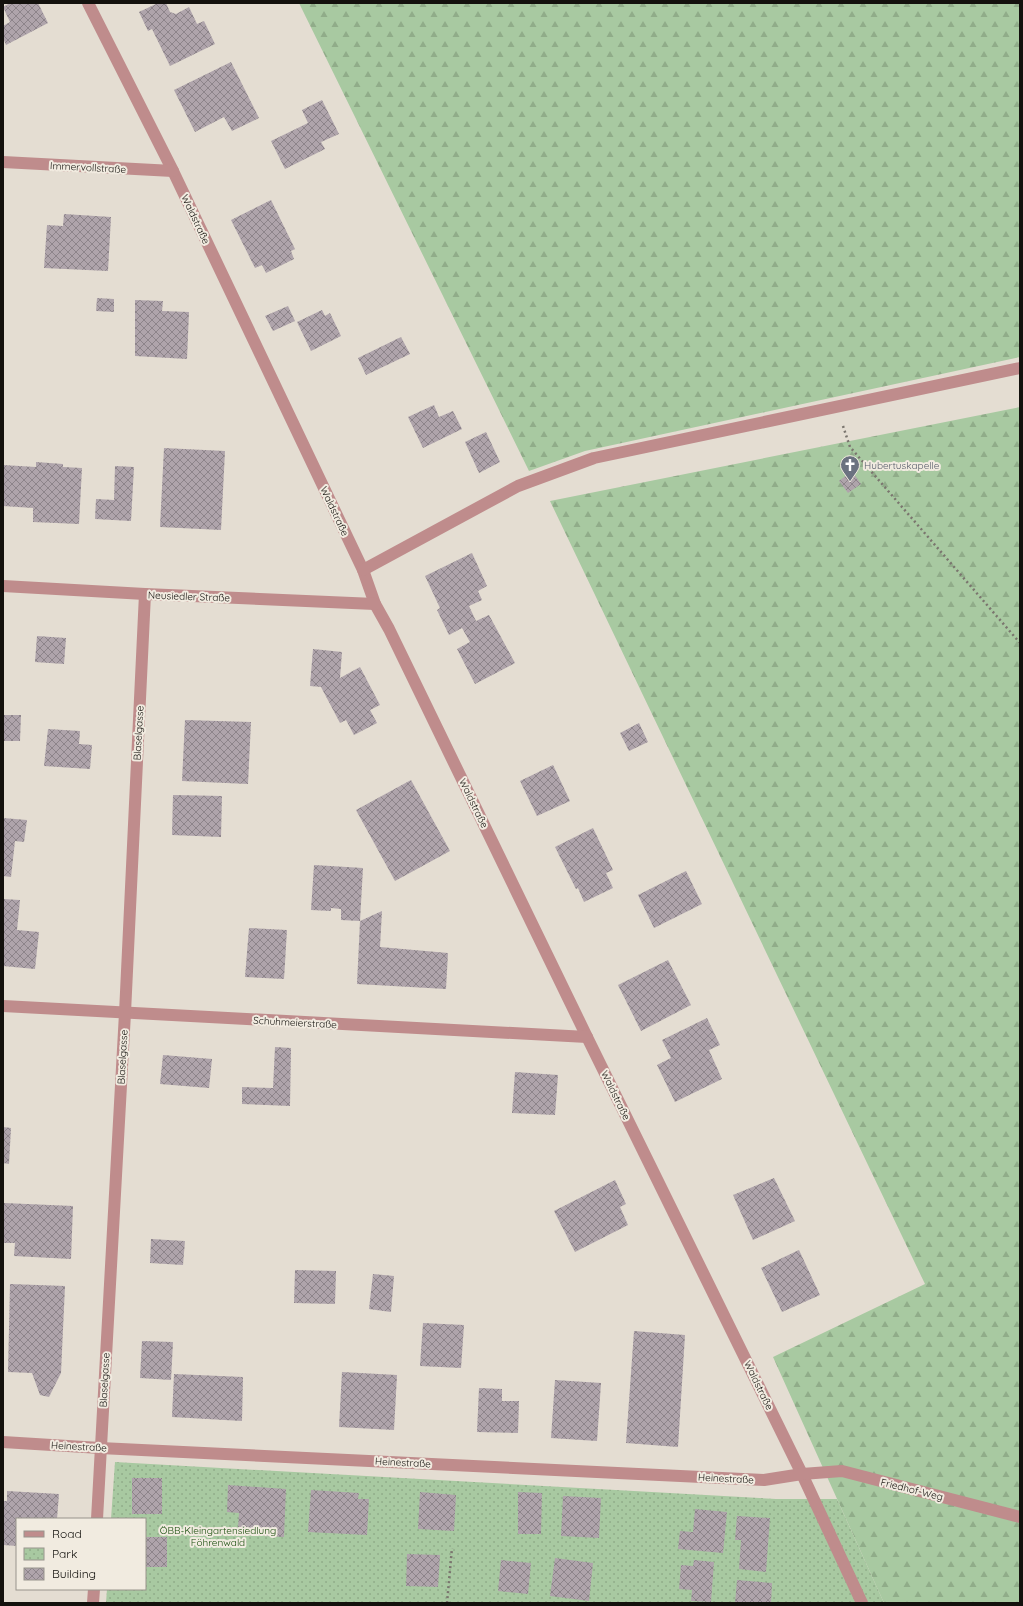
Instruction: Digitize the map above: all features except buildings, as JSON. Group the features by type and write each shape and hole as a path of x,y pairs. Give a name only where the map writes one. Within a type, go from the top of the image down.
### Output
{"street":[{"name":"Waldstraße","path":"88,3 173,171 363,570 375,604 389,629 587,1037 802,1474 862,1603"},
{"name":"Immervollstraße","path":"3,162 173,171"},
{"path":"363,570 518,486 594,458 1020,368"},
{"name":"Neusiedler Straße","path":"3,586 375,604"},
{"name":"Blaselgasse","path":"97,1518 125,1013 145,594"},
{"name":"Schuhmeierstraße","path":"3,1006 587,1037"},
{"name":"Heinestraße","path":"3,1442 764,1480 802,1474"},
{"name":"Friedhof-Weg","path":"802,1474 842,1471 1020,1517"},
{"path":"93,1603 94,1590"}],"path":[{"path":"837,406 850,447 1020,643"},
{"path":"447,1603 452,1548"}],"green space":[{"path":"299,3 1020,3 1020,357 585,451 529,471"},
{"path":"1020,407 1020,1603 884,1603 773,1357 925,1284 550,501"},
{"name":"ÖBB-Kleingartensiedlung Föhrenwald","path":"115,1462 776,1499 837,1499 884,1603 106,1603 107,1590 146,1590 146,1518 111,1518"}],"place":[{"name":"Hubertuskapelle","path":"850,482"}]}
